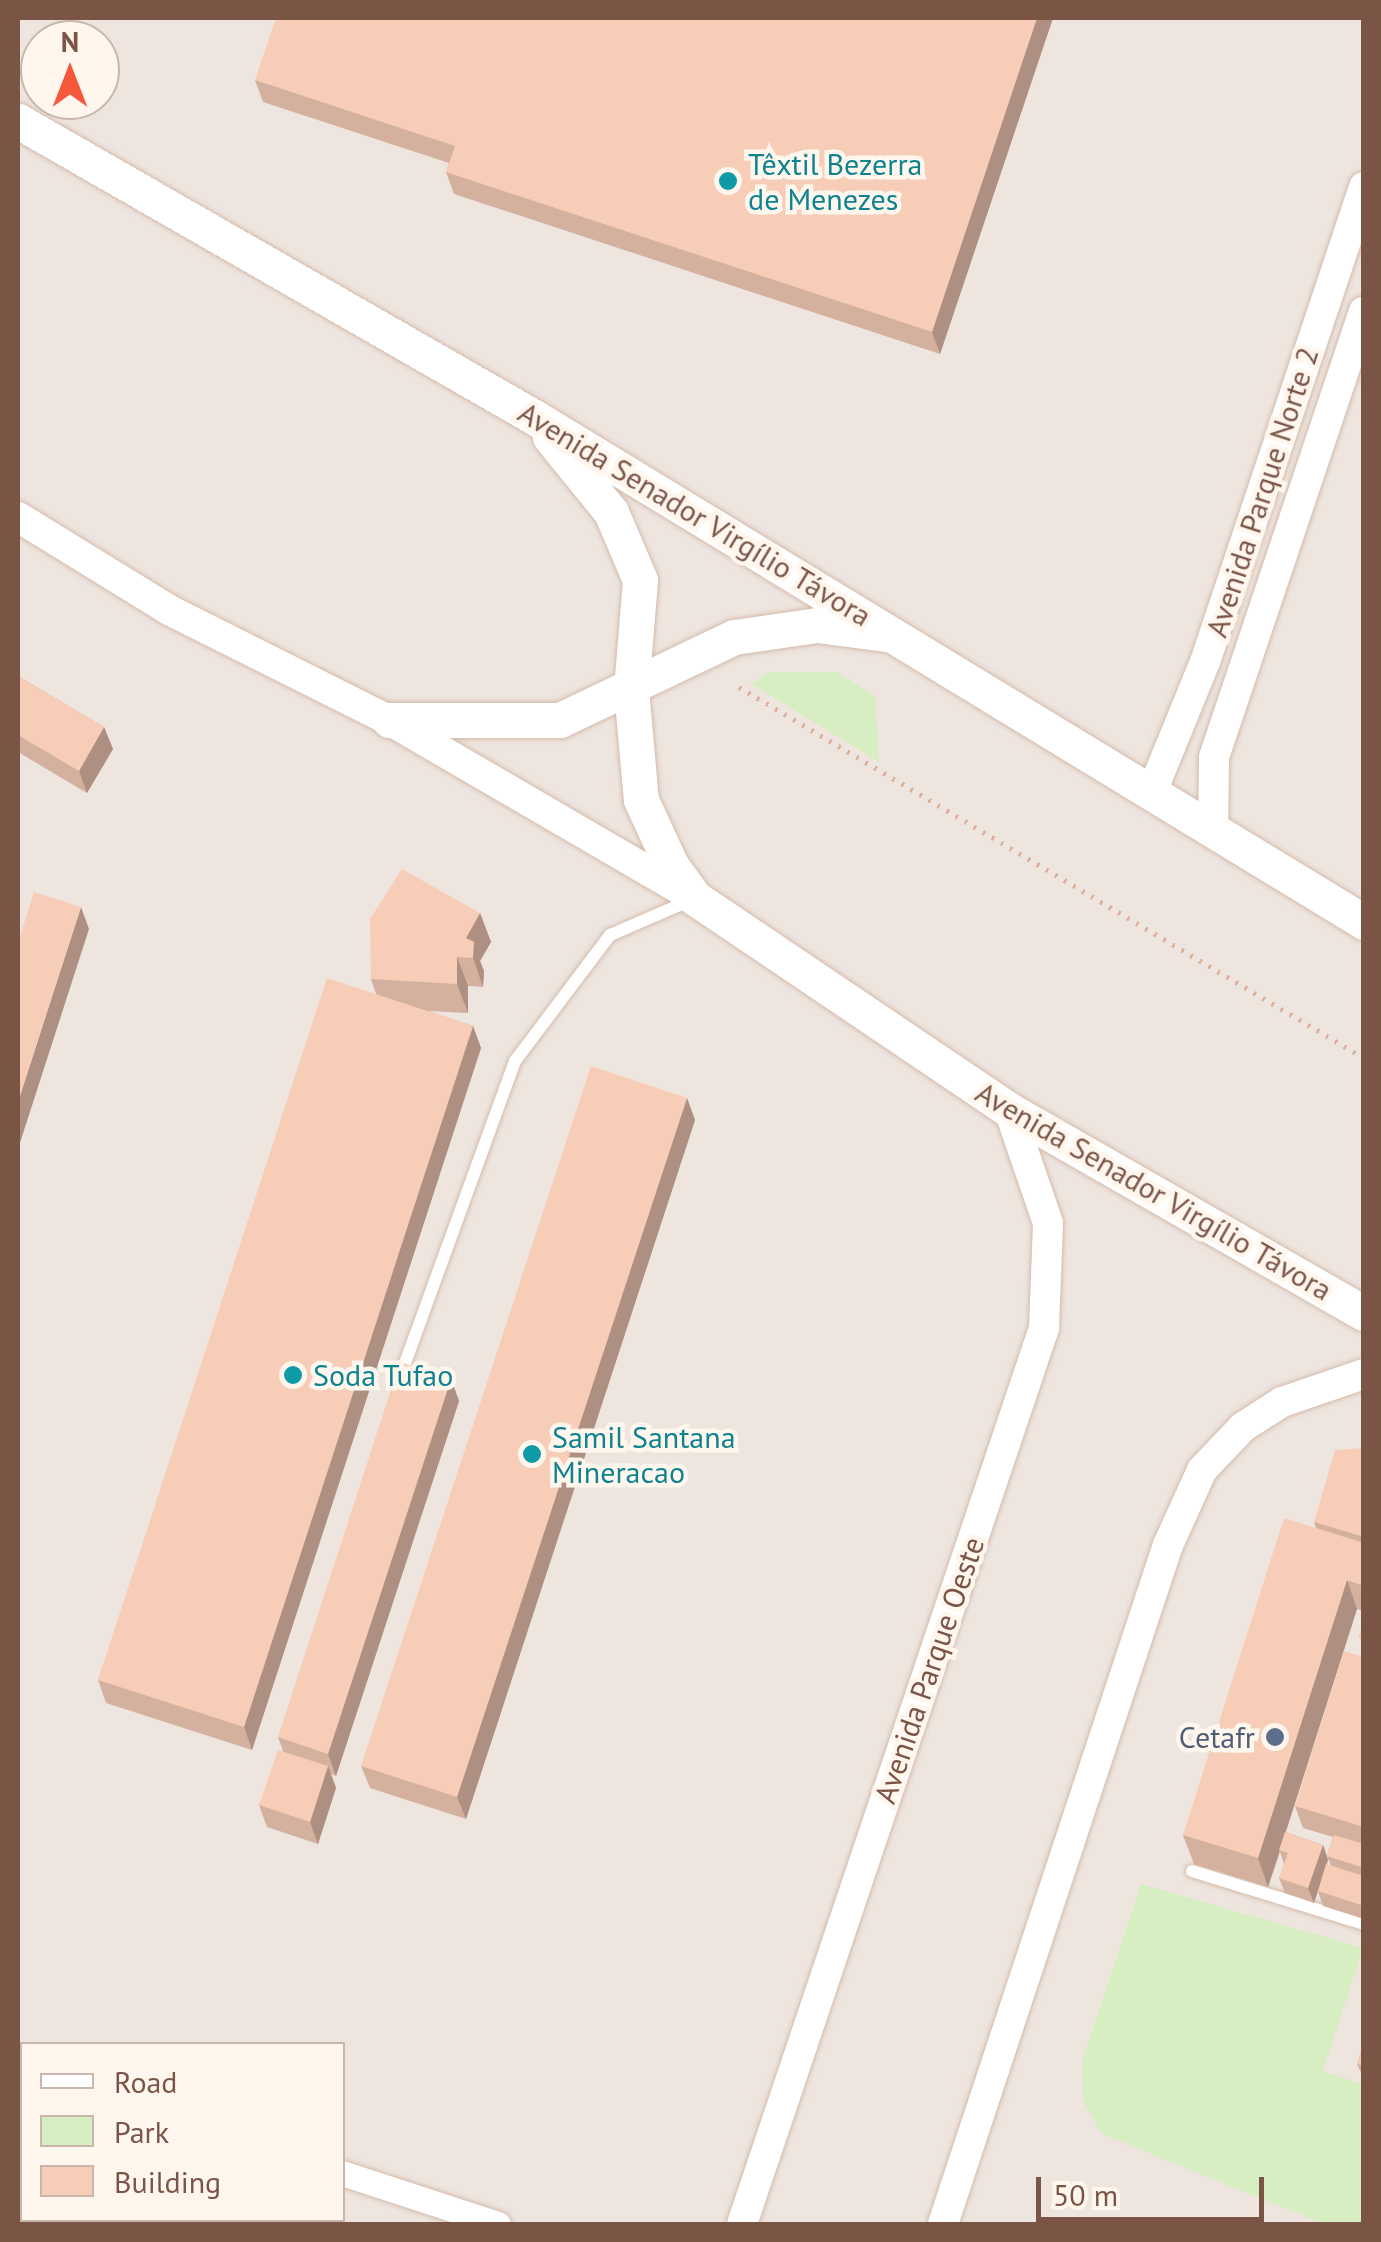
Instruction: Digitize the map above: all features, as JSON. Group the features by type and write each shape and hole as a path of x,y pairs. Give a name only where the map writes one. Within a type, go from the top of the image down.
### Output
{"main road":[{"name":"Avenida Senador Virgílio Távora","path":"18,121 534,417 901,636 1213,834 1364,922"},
{"path":"534,417 611,512 636,569 631,689 641,800 671,865 695,898"},
{"path":"389,720 560,720 734,637 818,625 901,636"},
{"name":"Avenida Senador Virgílio Távora","path":"695,898 1010,1110 1364,1314"}],"street":[{"name":"Avenida Parque Norte 2","path":"1150,794 1206,662 1364,187"},
{"name":"Avenida Parque Norte 2","path":"1213,834 1214,756 1364,312"},
{"name":"Avenida Senador Virgílio Távora","path":"18,517 170,610 389,720 695,898"},
{"name":"Avenida Parque Oeste","path":"742,2224 1044,1328 1048,1223 1010,1110"},
{"path":"943,2224 1168,1545 1202,1470 1242,1427 1282,1402 1364,1374"},
{"path":"345,2175 498,2224"}],"lane":[{"path":"396,1390 515,1061 610,935 695,898"},
{"path":"1192,1871 1364,1924"}],"path":[{"path":"739,687 1364,1058"}],"shaded area":[{"path":"18,18 1363,18 1363,2224 18,2224"}],"green space":[{"path":"771,672 836,672 875,696 879,762 750,683"},
{"path":"1141,1884 1363,1948 1323,2071 1363,2084 1363,2224 1324,2224 1102,2134 1083,2101 1082,2061"}],"building":[{"name":"Têxtil Bezerra de Menezes","path":"276,18 1037,18 932,332 446,172 455,146 255,80"},
{"path":"18,676 104,727 79,771 18,735"},
{"path":"402,869 480,913 466,938 474,942 473,958 457,957 457,984 371,979 370,919"},
{"path":"34,892 81,907 18,1102 18,943"},
{"name":"Soda Tufao","path":"327,978 473,1026 244,1727 98,1680"},
{"name":"Samil Santana Mineracao","path":"591,1066 687,1098 457,1797 361,1766"},
{"path":"400,1362 451,1379 328,1754 278,1737"},
{"path":"1364,1448 1364,1537 1314,1522 1335,1450"},
{"name":"Cetafr","path":"1284,1518 1364,1543 1364,1586 1347,1580 1258,1858 1183,1835"},
{"name":"Cetafr","path":"1344,1651 1364,1657 1364,1827 1295,1806"},
{"path":"278,1750 328,1766 310,1822 259,1805"},
{"path":"1285,1832 1323,1845 1308,1888 1279,1878 1288,1853 1279,1850"},
{"path":"1334,1835 1364,1844 1364,1868 1327,1856"},
{"path":"1326,1864 1364,1876 1364,1906 1318,1891"},
{"path":"1364,2044 1364,2066 1357,2064"}],"place":[{"name":"Têxtil Bezerra de Menezes","path":"728,181"},
{"name":"Soda Tufao","path":"293,1375"},
{"name":"Samil Santana Mineracao","path":"532,1454"},
{"name":"Cetafr","path":"1275,1737"}]}
